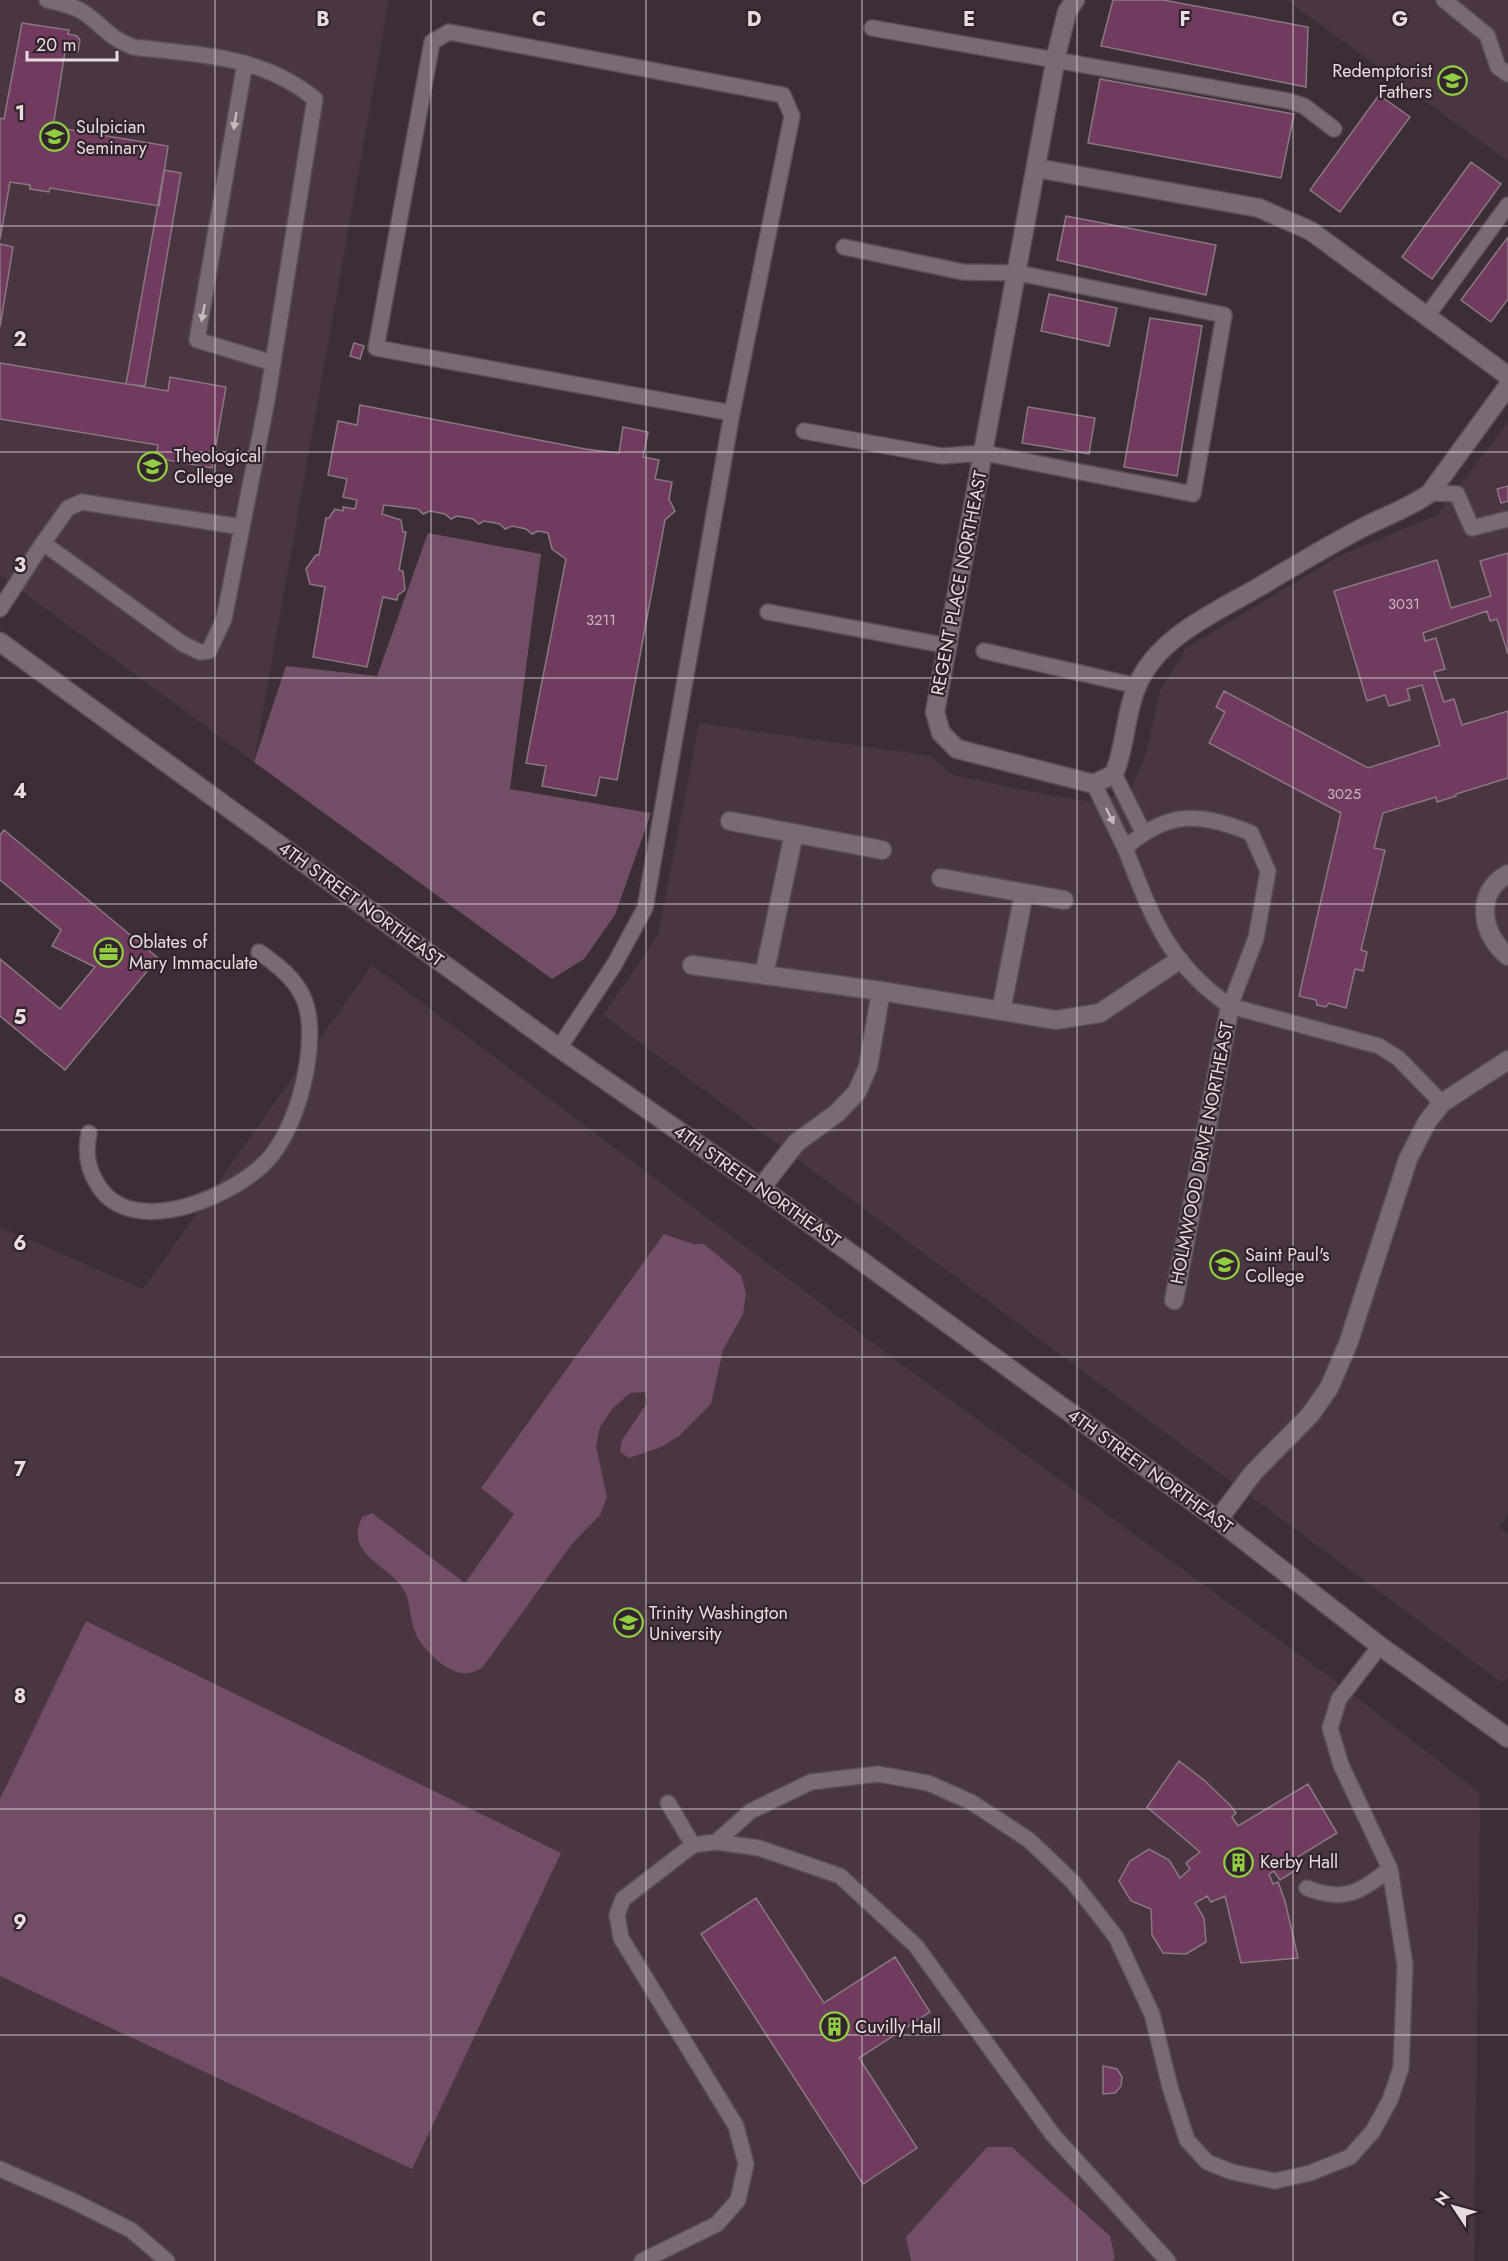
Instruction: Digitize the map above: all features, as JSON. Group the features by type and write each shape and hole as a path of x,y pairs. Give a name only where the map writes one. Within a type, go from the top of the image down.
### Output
{"street":[{"name":"REGENT PLACE NORTHEAST","path":"1075,0 1067,12 1055,60 1018,273 935,712 940,733 957,749 1094,784"},
{"path":"1036,168 1259,208 1311,231 1508,375"},
{"path":"1094,784 1114,774 1121,758 1137,686 1156,656 1186,630 1316,553 1363,527 1415,504 1431,493 1508,386"},
{"name":"4TH STREET NORTHEAST","path":"0,642 559,1048 761,1188 1218,1520 1380,1646 1508,1738"},
{"path":"730,821 882,850"},
{"path":"764,975 794,833"},
{"path":"1508,874 1492,888 1486,903 1484,918 1488,933 1496,946 1508,956"},
{"path":"941,878 1064,900"},
{"path":"1001,1011 1024,892"},
{"path":"692,965 881,991 1056,1020 1100,1013 1179,960"},
{"path":"761,1188 795,1143 837,1113 857,1092 868,1067 881,991"},
{"name":"HOLMWOOD DRIVE NORTHEAST","path":"1174,1300 1230,1006"},
{"path":"1218,1520 1253,1473 1310,1415 1329,1388 1348,1344 1408,1159 1427,1122 1442,1103 1508,1060"}],"lane":[{"path":"44,543 183,644 200,652 209,651 224,619 242,527 273,363 315,99 276,72 245,63 132,47 115,40 86,14 72,6 47,0"},
{"path":"1444,0 1487,35 1498,68 1508,74"},
{"path":"872,28 1289,101 1304,106 1334,129"},
{"path":"559,1048 614,965 645,908 732,413 792,116 783,94 449,32 432,42 376,348 732,413"},
{"path":"245,63 197,340 273,363"},
{"path":"1427,316 1508,206"},
{"path":"804,431 942,456 984,453 1193,494 1224,315 1018,273 963,272 844,247"},
{"path":"1431,493 1457,494 1472,528 1508,519"},
{"path":"0,609 68,507 82,502 242,527"},
{"path":"768,612 948,646"},
{"path":"984,651 1137,686"},
{"path":"1114,774 1143,832"},
{"path":"1094,784 1125,848 1159,930 1179,960 1203,987 1230,1006 1379,1046 1398,1058 1442,1103"},
{"path":"1125,848 1143,832 1183,817 1218,820 1251,833 1268,871 1256,938 1230,1006"},
{"path":"89,1133 87,1160 102,1191 125,1208 141,1212 159,1213 220,1192 238,1182 271,1157 291,1121 307,1067 311,1033 310,1014 298,986 276,963 259,952"},
{"path":"716,1842 751,1811 812,1782 878,1774 928,1783 971,1802 1029,1840 1073,1882 1116,1937 1152,2014 1170,2087 1187,2140 1207,2162 1232,2172 1275,2181 1310,2173 1350,2157 1373,2131 1390,2100 1401,2068 1405,1965 1390,1869 1341,1765 1330,1728 1340,1699 1380,1646"},
{"path":"668,1803 693,1845"},
{"path":"642,2261 717,2224 738,2200 747,2164 736,2126 621,1938 617,1915 623,1899 693,1845 716,1842 759,1848 840,1876 916,1946 1053,2135 1168,2261"},
{"path":"1307,1888 1328,1896 1357,1893 1390,1869"},
{"path":"0,2169 71,2200 131,2230 167,2261"}],"shaded area":[{"name":"Theological College","path":"0,0 389,0 254,762 0,575"},
{"name":"Redemptorist Fathers","path":"1286,0 1508,0 1508,161"},
{"name":"Saint Paul's College","path":"1508,422 1508,1515 1499,1527 1508,1534 1508,1678 1501,1682 603,1015 658,935 699,723 931,756 953,775 1093,802 1130,791 1146,753 1160,691 1186,648 1339,556 1437,515"},
{"path":"428,533 541,554 510,789 651,813 615,915 584,959 552,979 254,762 286,666 377,676"},
{"name":"Trinity Washington University","path":"372,965 900,1363 1330,1677 1480,1793 1474,2261 0,2261 0,1227 143,1289"},
{"path":"664,1234 693,1244 704,1244 741,1275 746,1293 743,1314 723,1350 711,1404 679,1436 661,1447 629,1458 620,1452 622,1440 647,1403 645,1392 630,1393 613,1408 600,1427 596,1446 607,1497 600,1515 572,1544 482,1668 469,1673 454,1671 438,1661 420,1640 414,1629 408,1599 400,1584 364,1551 359,1542 358,1531 362,1517 372,1513 465,1583 514,1514 481,1488"},
{"path":"86,1621 561,1853 412,2169 0,1976 0,1799"},
{"path":"987,2147 1012,2147 1110,2236 1115,2258 1112,2261 911,2261 906,2237"}],"building":[{"path":"1113,0 1163,0 1308,27 1306,87 1101,46"},
{"name":"Sulpician Seminary","path":"22,23 69,30 68,34 77,36 80,40 78,52 65,52 53,127 168,146 159,206 50,188 49,192 30,189 30,185 10,182 0,239 0,118 4,119"},
{"path":"1100,79 1294,114 1281,178 1088,143"},
{"path":"1379,95 1410,117 1340,212 1310,190"},
{"path":"1471,162 1501,184 1432,279 1402,257"},
{"path":"164,170 181,173 145,386 126,384"},
{"path":"1066,216 1216,245 1206,295 1057,260"},
{"path":"1508,237 1508,299 1491,322 1461,300"},
{"path":"0,244 13,247 0,327"},
{"path":"1049,294 1117,308 1109,346 1041,331"},
{"path":"1150,318 1202,326 1177,476 1124,467"},
{"path":"354,343 364,346 360,359 350,356"},
{"path":"0,363 168,391 170,377 226,387 212,468 156,458 158,445 0,419"},
{"path":"360,405 585,449 619,453 623,427 648,432 643,457 659,460 655,479 672,482 669,499 675,511 665,520 617,780 600,777 596,796 542,786 546,766 526,763 566,559 552,549 548,533 538,531 532,534 526,529 512,526 505,529 500,524 484,521 479,524 473,519 457,516 451,519 445,514 430,511 423,514 418,509 384,505 382,514 401,520 403,532 406,532 399,570 403,571 405,590 398,595 397,600 383,597 367,667 313,657 325,587 310,584 306,569 316,555 319,555 326,518 329,518 335,509 343,511 343,507 355,509 357,500 343,497 347,479 328,475 338,421 357,425"},
{"path":"1028,407 1095,418 1089,454 1022,443"},
{"path":"1508,486 1508,501 1501,503 1497,489"},
{"path":"1508,553 1508,654 1497,619 1490,621 1487,611 1423,633 1425,641 1436,638 1445,669 1434,672 1444,702 1454,699 1462,725 1508,711 1508,778 1437,802 1436,797 1383,813 1374,848 1385,850 1361,950 1367,952 1363,971 1355,969 1346,1008 1329,1003 1326,1007 1317,1005 1316,1000 1299,996 1341,813 1209,743 1225,712 1216,707 1224,691 1368,768 1440,745 1422,685 1407,689 1410,700 1389,706 1385,695 1367,701 1334,591 1437,560 1451,608 1491,596 1480,561"},
{"name":"Oblates of Mary Immaculate","path":"4,830 158,958 65,1070 0,1016 0,959 60,1009 95,967 52,946 61,930 0,880 0,835"},
{"name":"Kerby Hall","path":"1179,1761 1204,1780 1230,1805 1236,1813 1232,1817 1238,1826 1308,1784 1337,1833 1291,1861 1296,1870 1280,1880 1274,1871 1269,1874 1273,1884 1278,1882 1285,1901 1298,1958 1241,1963 1225,1896 1211,1902 1207,1896 1195,1903 1204,1918 1206,1942 1186,1954 1163,1953 1152,1935 1151,1909 1131,1901 1119,1881 1130,1861 1149,1849 1169,1860 1180,1878 1190,1869 1186,1863 1200,1852 1147,1807"},
{"name":"Cuvilly Hall","path":"756,1898 824,2003 895,1957 930,2012 859,2058 917,2148 863,2184 701,1934"},
{"path":"1103,2066 1117,2069 1122,2077 1121,2086 1115,2093 1103,2094"}],"place":[{"name":"Redemptorist Fathers","path":"1453,81"},
{"name":"Sulpician Seminary","path":"55,137"},
{"name":"Theological College","path":"153,466"},
{"name":"Oblates of Mary Immaculate","path":"108,952"},
{"name":"Saint Paul's College","path":"1224,1265"},
{"name":"Trinity Washington University","path":"628,1623"},
{"name":"Kerby Hall","path":"1239,1862"},
{"name":"Cuvilly Hall","path":"834,2027"}]}
